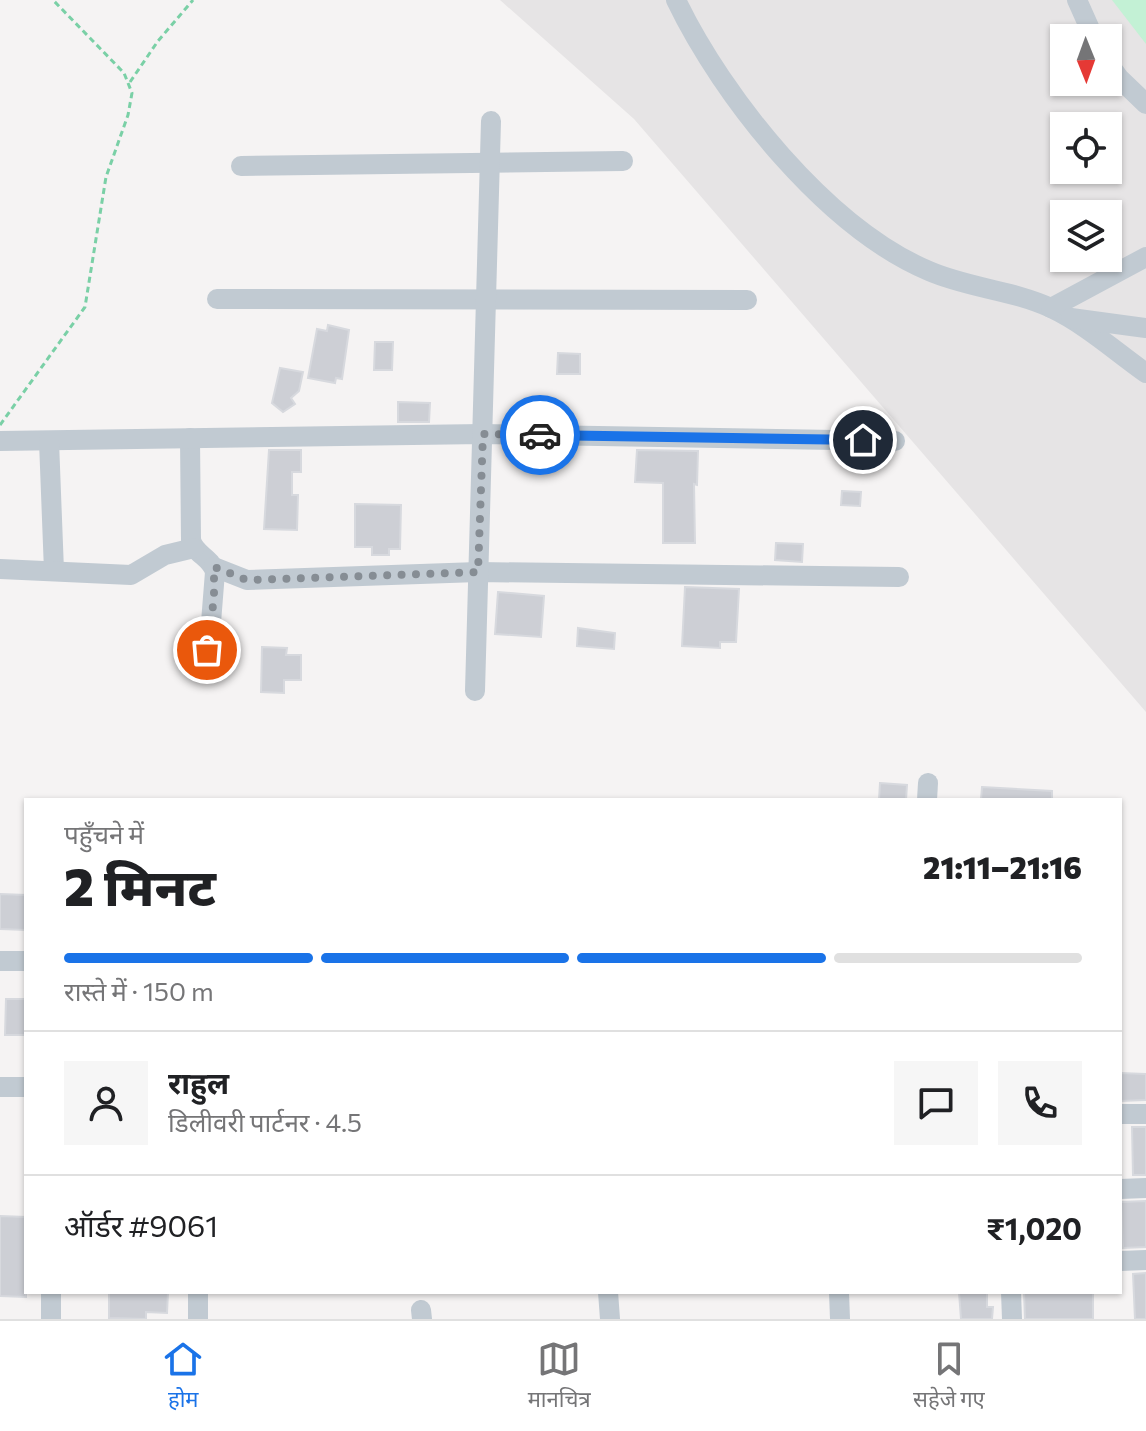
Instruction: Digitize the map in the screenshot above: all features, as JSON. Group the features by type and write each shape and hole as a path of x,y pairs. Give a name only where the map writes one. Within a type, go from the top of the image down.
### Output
{"street":[{"path":"676,0 740,104 795,172 885,247 928,271 1059,313 1146,328"},
{"path":"1077,0 1088,24"},
{"path":"1122,78 1146,104"},
{"path":"475,691 491,121"},
{"path":"241,166 623,161"},
{"path":"1059,313 1146,257"},
{"path":"217,299 487,302 747,300"},
{"path":"1059,313 1146,373"},
{"path":"0,441 483,434 895,441"},
{"path":"190,438 191,535 194,548 214,567 247,580 478,572 899,577"},
{"path":"49,441 54,571"},
{"path":"0,569 131,575 165,555 194,548"},
{"path":"207,673 214,567"},
{"path":"0,961 24,961"},
{"path":"0,1087 24,1087"},
{"path":"1122,1114 1146,1114"},
{"path":"1122,1189 1146,1188"},
{"path":"1122,1261 1146,1260"},
{"path":"51,1294 51,1319"},
{"path":"198,1294 198,1319"},
{"path":"608,1294 610,1319"},
{"path":"839,1294 840,1319"},
{"path":"1011,1294 1012,1319"}],"path":[{"path":"0,425 85,307 99,208 132,93 129,83 53,0"},
{"path":"129,83 158,41 193,0"}],"shaded area":[{"path":"500,0 1146,0 1146,712 634,119"}],"green space":[{"path":"1112,0 1146,0 1146,44"}],"building":[{"path":"328,325 349,330 342,379 336,378 335,383 308,378 317,329 327,331"},
{"path":"375,342 393,342 392,370 374,370"},
{"path":"558,353 580,354 580,374 557,374"},
{"path":"280,368 303,372 299,391 291,398 295,404 283,412 272,403"},
{"path":"398,402 430,403 429,422 398,422"},
{"path":"269,450 301,450 301,472 292,472 292,495 298,495 297,530 264,529"},
{"path":"637,450 698,451 697,485 694,484 695,543 663,543 663,483 635,482"},
{"path":"842,491 861,492 860,506 841,505"},
{"path":"355,504 401,505 400,549 389,549 389,555 372,555 372,547 355,547"},
{"path":"776,543 803,544 802,562 775,560"},
{"path":"685,587 739,589 736,642 720,642 720,648 682,646"},
{"path":"498,592 544,596 541,637 495,634"},
{"path":"578,628 615,633 614,649 577,646"},
{"path":"262,647 287,648 286,655 301,655 301,680 284,680 284,693 261,692"},
{"path":"880,783 907,785 906,798 879,798"},
{"path":"982,787 1052,791 1052,798 981,798"},
{"path":"0,894 24,895 24,930 0,929"},
{"path":"6,999 24,999 24,1035 5,1035"},
{"path":"1122,1073 1146,1074 1146,1100 1122,1101"},
{"path":"1132,1127 1146,1127 1146,1175 1133,1175"},
{"path":"1146,1201 1146,1247 1123,1248 1122,1202"},
{"path":"0,1216 24,1217 26,1297 0,1296"},
{"path":"1146,1273 1146,1319 1135,1319 1133,1274"},
{"path":"109,1294 168,1294 167,1313 146,1312 146,1319 109,1318"},
{"path":"959,1294 987,1294 987,1307 993,1307 992,1319 961,1319"},
{"path":"1024,1294 1093,1294 1093,1319 1025,1319"}],"way so far":[{"path":"207,650 214,598 214,567 247,580 478,572 483,434 540,435"}],"route":[{"path":"540,435 863,440"}]}
